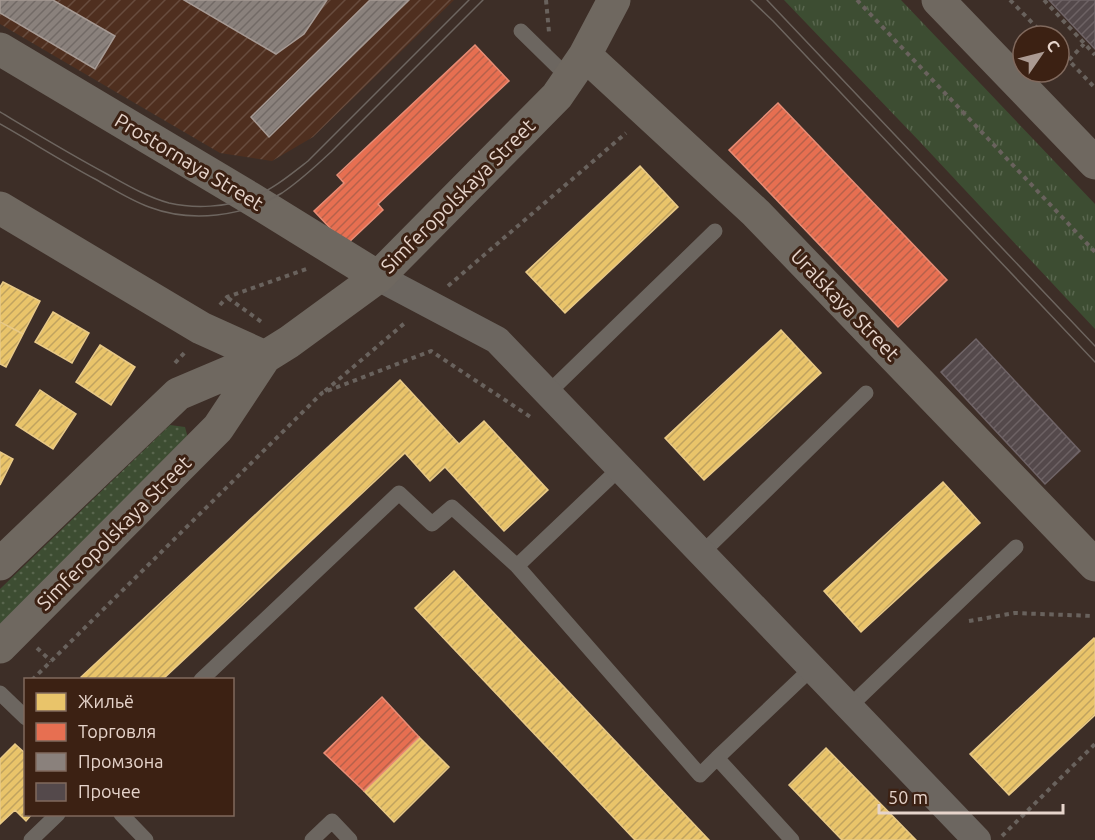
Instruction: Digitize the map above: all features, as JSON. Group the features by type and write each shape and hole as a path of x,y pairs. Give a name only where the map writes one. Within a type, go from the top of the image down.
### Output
{"street":[{"name":"Simferopolskaya Street","path":"1,561 178,394 265,357 378,277 557,96 577,67 614,0"},
{"path":"938,0 1095,163"},
{"path":"954,0 1011,59"},
{"name":"Prostornaya Street","path":"0,50 250,198 378,277"},
{"name":"Uralskaya Street","path":"577,67 756,213 1095,565"},
{"path":"1035,84 1095,146"},
{"path":"0,208 201,328 265,357"},
{"path":"378,277 496,340 977,840"},
{"name":"Simferopolskaya Street","path":"0,647 218,428 265,357"}],"lane":[{"path":"521,31 577,67"},
{"path":"548,393 715,231"},
{"path":"702,554 866,393"},
{"path":"517,566 620,468"},
{"path":"203,678 399,493 432,524 452,507 517,566 700,775 812,668"},
{"path":"849,707 1016,546"},
{"path":"0,693 24,716"},
{"path":"717,758 792,840"},
{"path":"31,840 56,816"},
{"path":"123,816 146,840"},
{"path":"312,840 332,821 350,840"}],"path":[{"path":"546,0 549,34"},
{"path":"857,0 1095,252"},
{"path":"1010,0 1033,24"},
{"path":"1044,0 1095,55"},
{"path":"1071,58 1084,44"},
{"path":"1071,62 1095,88"},
{"path":"322,393 626,133"},
{"path":"214,312 227,297 315,266"},
{"path":"227,297 263,323"},
{"path":"997,840 1095,744"}],"shaded area":[{"path":"0,0 454,0 313,137 272,161 220,153 0,24"}],"green space":[{"path":"784,0 901,0 1095,204 1095,329 921,143"},
{"path":"170,425 185,427 189,442 0,624 0,589"}],"building: Жильё":[{"path":"640,166 678,207 565,313 526,272"},
{"path":"3,282 40,301 23,334 0,322 0,287"},
{"path":"53,312 89,333 72,363 35,342"},
{"path":"0,322 23,334 6,367 0,364"},
{"path":"781,330 821,373 704,480 665,438"},
{"path":"100,345 135,367 111,405 76,382"},
{"path":"400,380 459,444 484,421 548,490 504,531 445,467 430,481 405,453 164,678 81,677"},
{"path":"40,390 76,414 53,449 16,425"},
{"path":"0,452 13,459 0,485"},
{"path":"943,482 980,523 861,632 824,591"},
{"path":"454,571 709,840 635,840 415,608"},
{"path":"1094,638 1095,715 1009,795 970,754"},
{"path":"419,737 449,767 394,822 364,791"},
{"path":"15,744 24,752 24,816 30,816 26,821 15,810 0,824 0,759"},
{"path":"826,748 916,840 842,840 789,785"}],"building: Торговля":[{"path":"475,45 509,81 378,204 383,210 346,245 314,211 344,183 337,175"},
{"path":"778,103 947,280 898,327 729,150"},
{"path":"382,697 419,737 364,791 324,753"}],"building: Промзона":[{"path":"0,0 53,0 115,36 95,69 0,13"},
{"path":"184,0 327,0 304,34 276,54"},
{"path":"370,0 409,0 269,137 251,117"}],"building: Прочее":[{"path":"1049,0 1095,0 1095,49"},
{"path":"976,339 1080,451 1045,484 941,372"}],"tram line":[{"path":"0,112 94,167 137,190 169,203 200,206 241,201 259,195 308,161 469,0"},
{"path":"0,124 71,166 149,207 165,212 199,216 251,208 282,193 308,173 483,0"},
{"path":"751,0 1095,362"},
{"path":"767,0 1095,346"}]}
